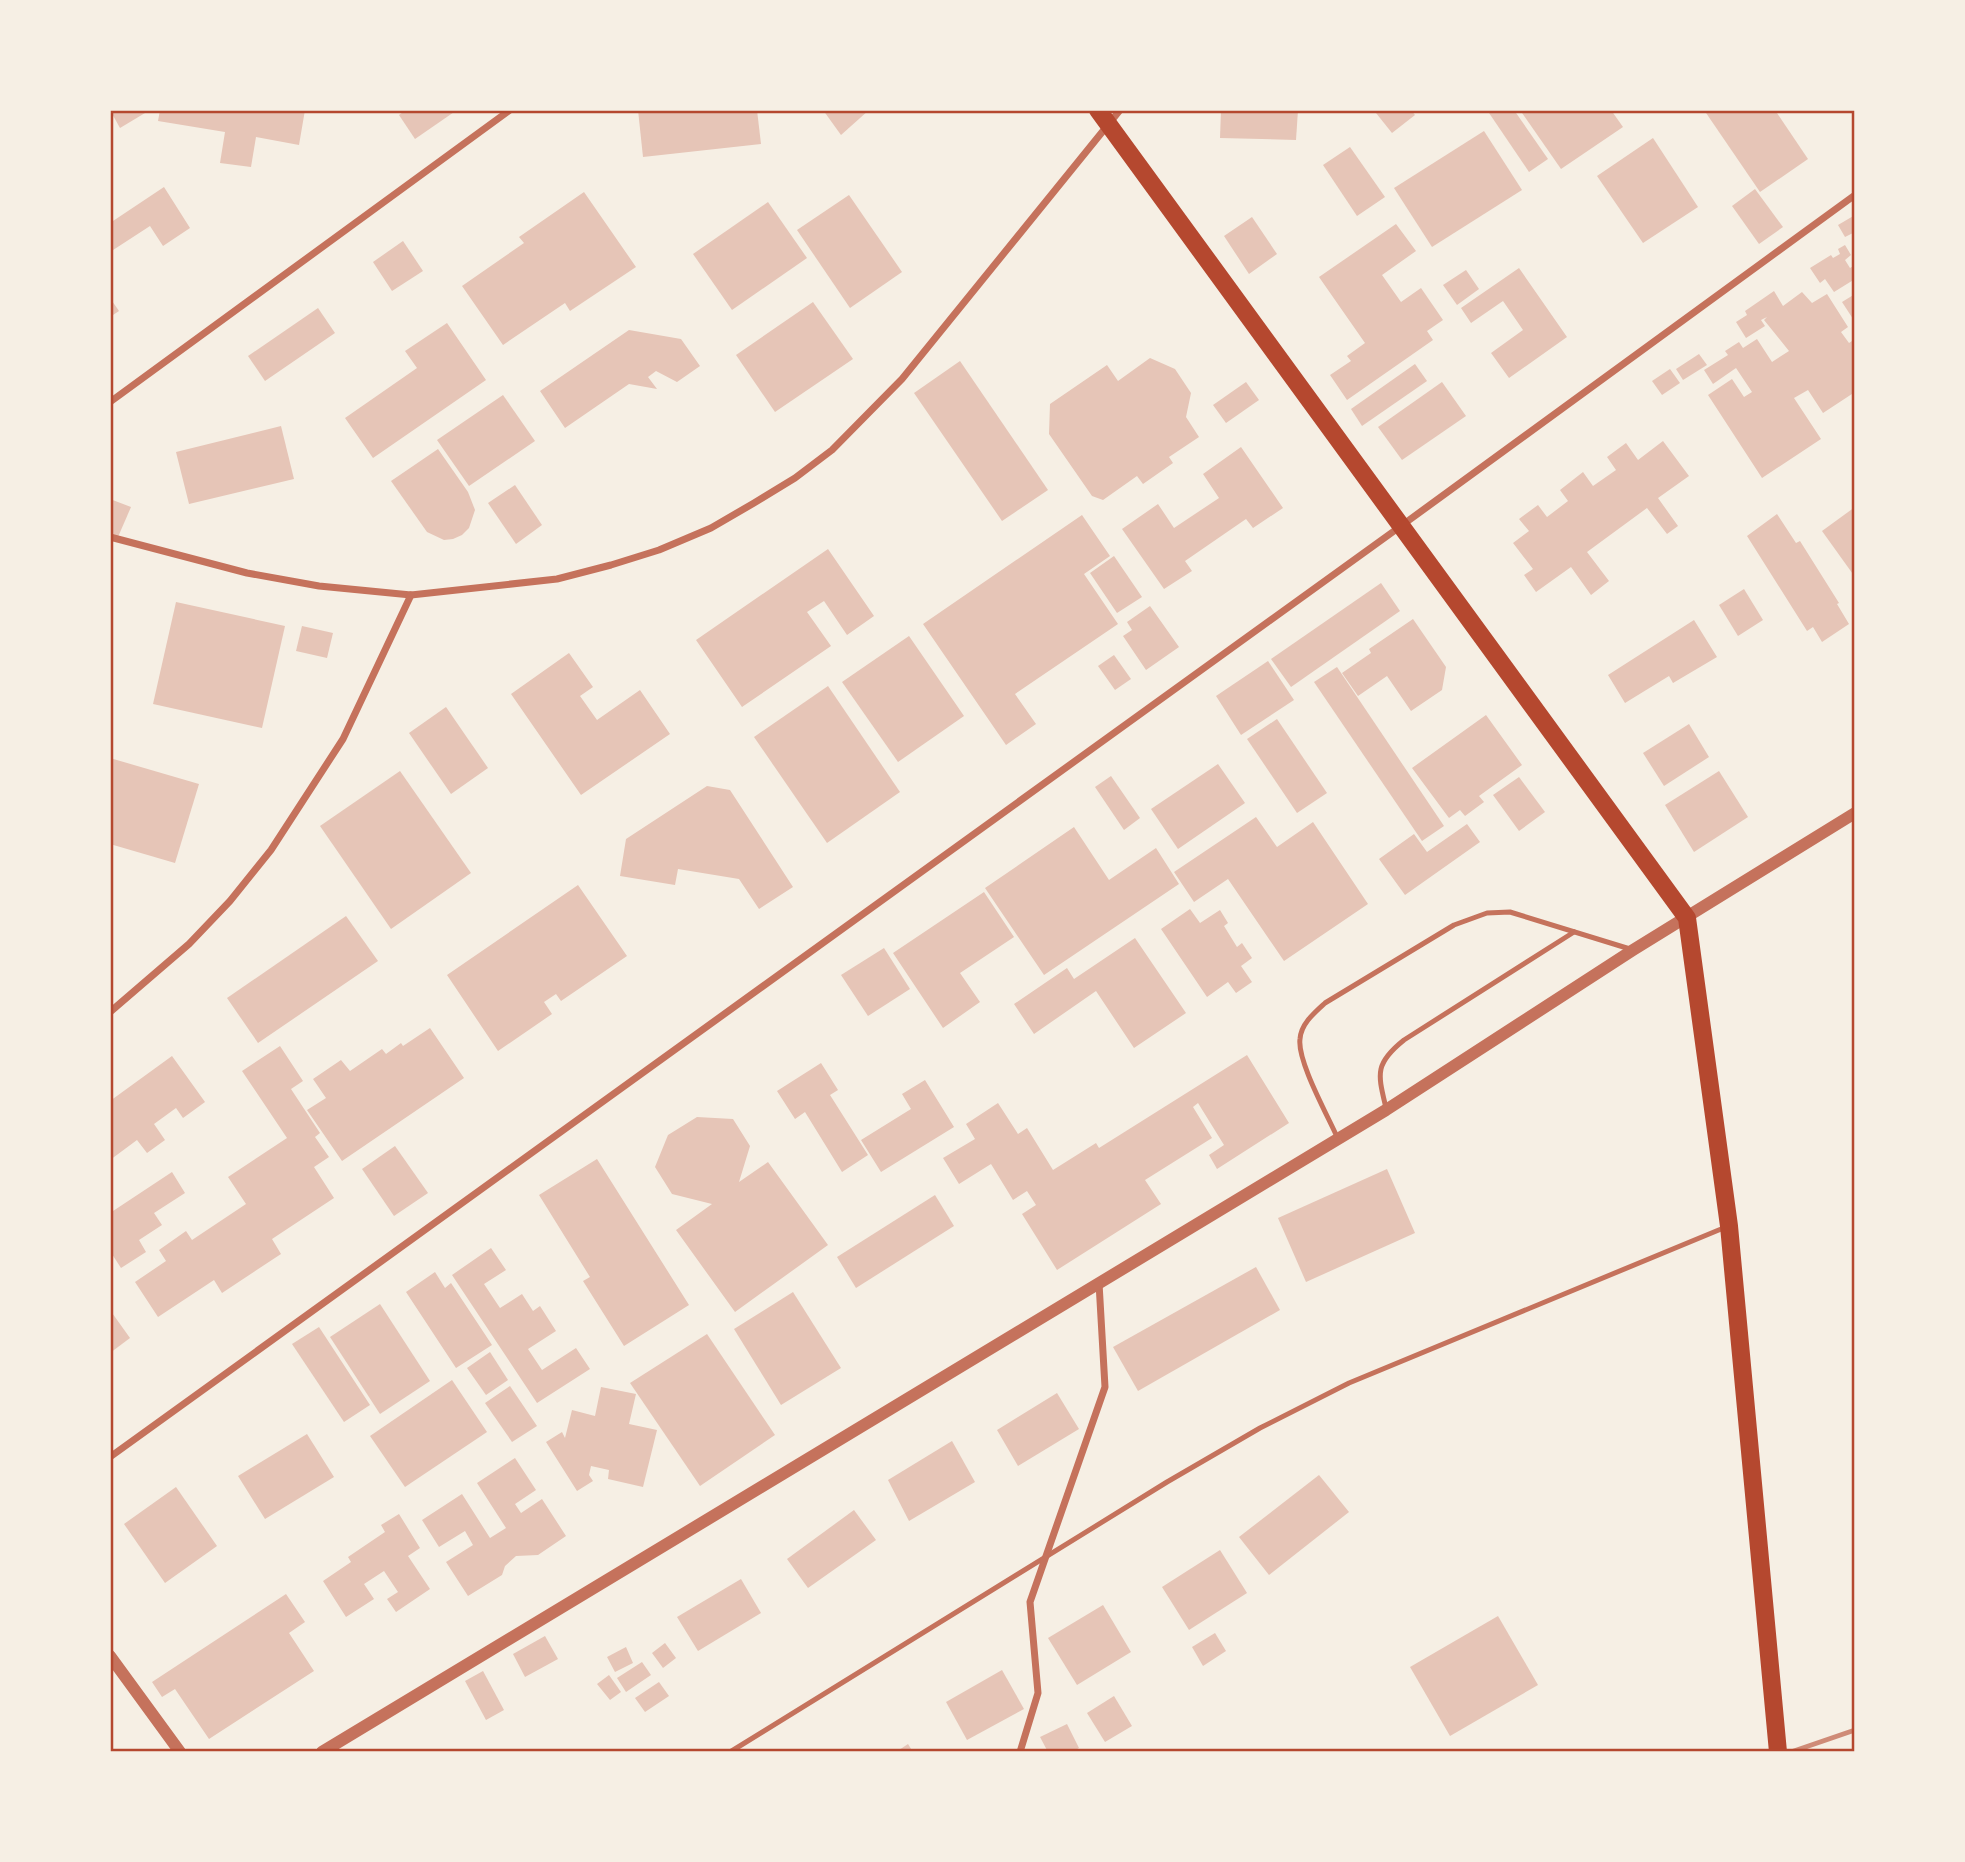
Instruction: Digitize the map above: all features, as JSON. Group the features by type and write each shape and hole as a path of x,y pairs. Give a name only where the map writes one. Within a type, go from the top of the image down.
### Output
{"main road":[{"path":"1098,110 1687,918 1729,1226 1778,1752"}],"street":[{"path":"110,402 510,110"},
{"path":"110,537 247,573 319,586 411,594 557,579 659,550 711,528 795,478 832,450 902,379 1120,110"},
{"path":"110,1457 1401,526 1855,195"},
{"path":"110,1012 189,944 230,901 271,850 343,739 411,594"},
{"path":"322,1752 1386,1110 1633,950 1855,813"},
{"path":"1020,1752 1038,1693 1030,1602 1105,1387 1099,1283"},
{"path":"110,1656 180,1752"}],"lane":[{"path":"1338,1139 1302,1058 1300,1039 1308,1019 1325,1003 1454,925 1487,913 1510,912 1633,950"},
{"path":"1386,1110 1378,1076 1380,1066 1388,1053 1404,1040 1574,932"},
{"path":"730,1752 1155,1489 1260,1428 1349,1383 1729,1226"}],"building":[{"path":"110,110 150,110 120,128"},
{"path":"160,110 305,110 299,145 256,137 251,167 220,163 225,132 158,121"},
{"path":"406,110 457,110 415,139 399,115"},
{"path":"638,110 757,110 761,144 643,157"},
{"path":"823,110 869,110 841,135"},
{"path":"1221,110 1298,110 1296,140 1220,138"},
{"path":"1380,110 1411,110 1415,115 1392,133 1376,113"},
{"path":"1487,110 1514,110 1548,159 1529,172"},
{"path":"1520,110 1611,110 1623,127 1561,169"},
{"path":"1704,110 1775,110 1808,159 1760,192"},
{"path":"1484,131 1522,190 1432,247 1394,188"},
{"path":"1653,138 1698,207 1643,243 1597,176"},
{"path":"1350,147 1385,197 1357,216 1323,165"},
{"path":"164,187 190,228 163,246 150,226 110,252 110,223"},
{"path":"1755,189 1783,227 1759,244 1732,206"},
{"path":"584,192 636,267 570,311 565,303 503,345 462,286 524,243 519,237"},
{"path":"849,195 902,272 850,308 797,230"},
{"path":"768,202 807,258 732,310 693,254"},
{"path":"1855,215 1855,232 1845,237 1838,225"},
{"path":"1252,217 1277,254 1249,274 1224,236"},
{"path":"1396,224 1416,251 1382,275 1401,302 1421,288 1443,320 1427,331 1433,340 1347,400 1330,375 1351,361 1347,356 1365,343 1319,277"},
{"path":"403,241 423,271 392,291 373,262"},
{"path":"1845,245 1851,255 1845,260 1850,268 1855,265 1855,279 1834,292 1825,279 1820,283 1810,268 1831,255 1833,258 1840,254 1838,249"},
{"path":"1519,268 1567,337 1509,378 1491,353 1523,330 1503,301 1471,323 1461,308"},
{"path":"1466,270 1479,289 1457,305 1443,285"},
{"path":"1774,291 1783,306 1802,292 1812,303 1827,294 1848,327 1841,332 1849,343 1855,339 1855,392 1823,413 1808,390 1794,398 1821,439 1762,478 1708,395 1732,379 1744,397 1752,392 1736,368 1713,384 1704,370 1728,355 1725,351 1739,342 1743,348 1757,339 1772,362 1789,351 1764,320 1767,317 1761,320 1765,326 1746,338 1736,322 1747,315 1745,311"},
{"path":"1855,294 1855,322 1842,302"},
{"path":"110,298 119,311 110,317"},
{"path":"813,302 853,359 775,412 736,355"},
{"path":"318,308 335,333 265,381 248,356"},
{"path":"447,323 486,380 373,458 345,418 417,368 405,351"},
{"path":"629,330 681,339 700,366 677,382 656,371 648,377 657,389 629,384 565,428 540,391"},
{"path":"1699,354 1707,365 1683,380 1676,369"},
{"path":"1150,358 1175,369 1191,393 1186,417 1199,437 1169,457 1173,463 1143,484 1137,476 1103,500 1092,496 1049,434 1050,404 1107,365 1118,381"},
{"path":"960,361 1048,490 1002,521 914,393"},
{"path":"1415,364 1427,381 1362,426 1351,409"},
{"path":"1670,369 1680,383 1662,395 1652,381"},
{"path":"1246,382 1259,400 1226,423 1213,405"},
{"path":"1442,382 1466,416 1402,460 1378,427"},
{"path":"503,395 535,441 469,486 437,440"},
{"path":"281,426 294,479 189,504 176,452"},
{"path":"1663,441 1689,476 1658,498 1678,526 1667,534 1647,508 1587,552 1609,581 1591,595 1571,567 1536,592 1524,575 1533,569 1513,543 1529,531 1519,519 1538,505 1547,517 1568,501 1560,490 1583,472 1593,486 1616,470 1607,457 1626,443 1638,460"},
{"path":"1241,447 1283,508 1253,528 1246,519 1185,561 1192,571 1164,589 1122,529 1158,504 1174,528 1219,498 1203,474"},
{"path":"438,449 468,492 475,510 469,528 453,539 444,540 427,532 391,481"},
{"path":"515,485 542,525 516,544 488,503"},
{"path":"110,499 131,507 118,537 110,534"},
{"path":"1855,507 1855,577 1822,531"},
{"path":"1777,514 1796,543 1800,541 1849,624 1822,642 1813,627 1807,631 1747,536"},
{"path":"1082,515 1110,556 1084,574 1118,624 1015,694 1036,724 1006,745 923,624"},
{"path":"828,549 874,616 847,635 824,601 807,612 831,646 742,707 696,640"},
{"path":"1114,556 1142,597 1117,613 1090,573"},
{"path":"1381,583 1400,611 1291,687 1271,659"},
{"path":"1744,589 1763,620 1738,636 1719,605"},
{"path":"176,602 285,626 262,728 153,704"},
{"path":"1150,606 1179,647 1146,670 1123,636 1132,630 1127,622"},
{"path":"1413,619 1446,667 1442,690 1411,711 1387,676 1358,696 1342,673 1371,653 1369,649"},
{"path":"1694,620 1717,657 1673,683 1669,676 1625,703 1608,675"},
{"path":"302,626 333,633 327,658 296,651"},
{"path":"909,636 964,716 898,762 842,682"},
{"path":"569,653 593,687 580,696 597,720 640,690 670,734 581,795 511,694"},
{"path":"1114,655 1131,679 1115,690 1098,666"},
{"path":"1268,661 1294,700 1241,735 1216,696"},
{"path":"1337,667 1444,826 1422,841 1314,682"},
{"path":"828,686 900,792 827,843 754,737"},
{"path":"446,707 488,768 451,794 409,733"},
{"path":"1486,715 1522,765 1479,796 1484,802 1465,816 1460,810 1449,818 1412,768"},
{"path":"1277,719 1327,793 1297,813 1247,739"},
{"path":"1689,724 1709,757 1664,786 1643,753"},
{"path":"110,758 199,784 175,863 110,844"},
{"path":"1218,764 1245,803 1178,849 1151,809"},
{"path":"400,771 471,873 391,929 320,826"},
{"path":"1719,771 1748,817 1694,852 1665,805"},
{"path":"1111,776 1140,818 1124,830 1095,787"},
{"path":"1519,777 1545,812 1519,831 1493,795"},
{"path":"707,786 730,790 793,887 759,909 739,879 678,869 675,885 620,876 626,839"},
{"path":"1256,817 1277,847 1313,822 1368,904 1284,961 1228,879 1194,902 1174,872"},
{"path":"1467,824 1480,842 1405,895 1379,859 1414,834 1427,852"},
{"path":"1074,827 1109,880 1156,848 1179,884 1044,975 985,888"},
{"path":"578,885 627,956 561,1001 556,994 544,1002 552,1014 498,1051 447,975"},
{"path":"984,892 1014,937 960,973 980,1002 943,1028 893,953"},
{"path":"1190,909 1200,923 1220,910 1228,923 1224,926 1237,947 1242,943 1252,958 1241,966 1252,982 1236,993 1228,982 1207,997 1161,929"},
{"path":"346,916 378,961 258,1043 227,998"},
{"path":"1135,938 1186,1013 1134,1048 1096,991 1034,1034 1014,1004 1067,968 1074,979"},
{"path":"884,948 910,989 868,1016 841,975"},
{"path":"430,1028 464,1078 342,1161 307,1110 326,1098 313,1079 341,1060 350,1071 382,1049 386,1054"},
{"path":"280,1046 303,1081 291,1089 320,1133 315,1137 329,1157 314,1167 334,1198 272,1239 281,1254 222,1293 214,1280 158,1317 135,1282 166,1261 159,1250 186,1231 192,1240 246,1204 228,1177 287,1138 242,1071"},
{"path":"1247,1055 1289,1123 1217,1169 1209,1155 1224,1145 1198,1103 1193,1107 1212,1138 1145,1180 1161,1204 1057,1270 1022,1214 1036,1205 1027,1191 1013,1200 991,1164 959,1184 943,1158 975,1139 966,1124 998,1103 1018,1134 1027,1128 1053,1170 1096,1143 1099,1148"},
{"path":"172,1056 205,1102 183,1118 176,1108 154,1124 165,1140 147,1153 137,1140 110,1160 110,1101"},
{"path":"821,1063 838,1090 830,1095 868,1155 842,1172 805,1112 795,1119 777,1091"},
{"path":"925,1080 954,1127 881,1172 861,1140 911,1109 902,1094"},
{"path":"697,1117 733,1119 750,1146 739,1182 768,1162 828,1245 735,1312 676,1230 712,1204 672,1194 655,1167 668,1135"},
{"path":"395,1146 428,1193 394,1216 362,1169"},
{"path":"597,1159 689,1305 624,1346 583,1281 590,1277 539,1195"},
{"path":"1387,1169 1415,1233 1306,1282 1278,1218"},
{"path":"172,1172 185,1193 154,1213 162,1225 139,1240 146,1252 121,1268 110,1251 110,1213"},
{"path":"935,1195 954,1226 856,1288 837,1257"},
{"path":"491,1248 506,1270 484,1284 500,1308 522,1294 533,1311 540,1306 556,1331 528,1349 542,1370 576,1348 590,1369 537,1403 452,1275"},
{"path":"1256,1267 1280,1310 1138,1391 1113,1347"},
{"path":"435,1272 445,1288 451,1283 492,1345 456,1368 406,1292"},
{"path":"793,1292 841,1368 781,1405 734,1329"},
{"path":"380,1304 430,1381 380,1414 330,1337"},
{"path":"110,1310 130,1338 110,1353"},
{"path":"319,1327 370,1405 344,1422 292,1344"},
{"path":"707,1334 775,1435 700,1486 630,1383"},
{"path":"490,1352 508,1380 486,1395 467,1368"},
{"path":"452,1380 487,1432 405,1487 370,1436"},
{"path":"510,1386 537,1426 512,1442 485,1403"},
{"path":"601,1387 636,1394 629,1424 657,1430 643,1487 608,1479 609,1470 591,1466 589,1475 593,1481 577,1491 546,1442 562,1432 565,1438 572,1410 595,1416"},
{"path":"1057,1393 1079,1429 1018,1466 997,1430"},
{"path":"307,1434 334,1477 265,1519 238,1476"},
{"path":"952,1441 975,1482 909,1521 888,1480"},
{"path":"515,1458 536,1490 515,1504 521,1513 542,1499 566,1536 538,1555 516,1556 505,1566 502,1575 468,1596 446,1562 473,1545 465,1531 439,1547 422,1520 462,1494 490,1538 506,1528 477,1483"},
{"path":"1319,1475 1349,1512 1269,1575 1239,1537"},
{"path":"176,1487 217,1546 165,1583 124,1524"},
{"path":"854,1510 876,1540 808,1588 787,1559"},
{"path":"399,1514 420,1548 408,1556 430,1589 396,1612 387,1599 398,1592 384,1571 364,1584 374,1599 346,1617 323,1581 351,1562 348,1557 385,1532 381,1525"},
{"path":"1220,1550 1247,1593 1189,1630 1162,1587"},
{"path":"741,1579 761,1613 698,1651 677,1617"},
{"path":"286,1594 305,1622 289,1633 314,1671 209,1739 175,1689 162,1697 152,1682"},
{"path":"1103,1605 1131,1652 1077,1685 1048,1638"},
{"path":"1498,1616 1538,1685 1450,1736 1410,1667"},
{"path":"1215,1633 1226,1651 1203,1666 1192,1647"},
{"path":"545,1636 558,1659 525,1677 513,1654"},
{"path":"665,1643 676,1658 663,1668 652,1653"},
{"path":"626,1647 633,1663 615,1672 607,1657"},
{"path":"642,1662 651,1675 626,1692 617,1678"},
{"path":"1002,1670 1024,1709 967,1740 946,1702"},
{"path":"483,1671 504,1710 486,1720 465,1681"},
{"path":"609,1675 621,1692 610,1700 597,1684"},
{"path":"659,1682 669,1696 645,1712 635,1698"},
{"path":"1114,1696 1132,1726 1105,1742 1087,1713"},
{"path":"1067,1724 1079,1748 1072,1752 1048,1752 1040,1737"},
{"path":"908,1744 913,1752 896,1752"}],"railway":[{"path":"1791,1752 1855,1730"}]}
